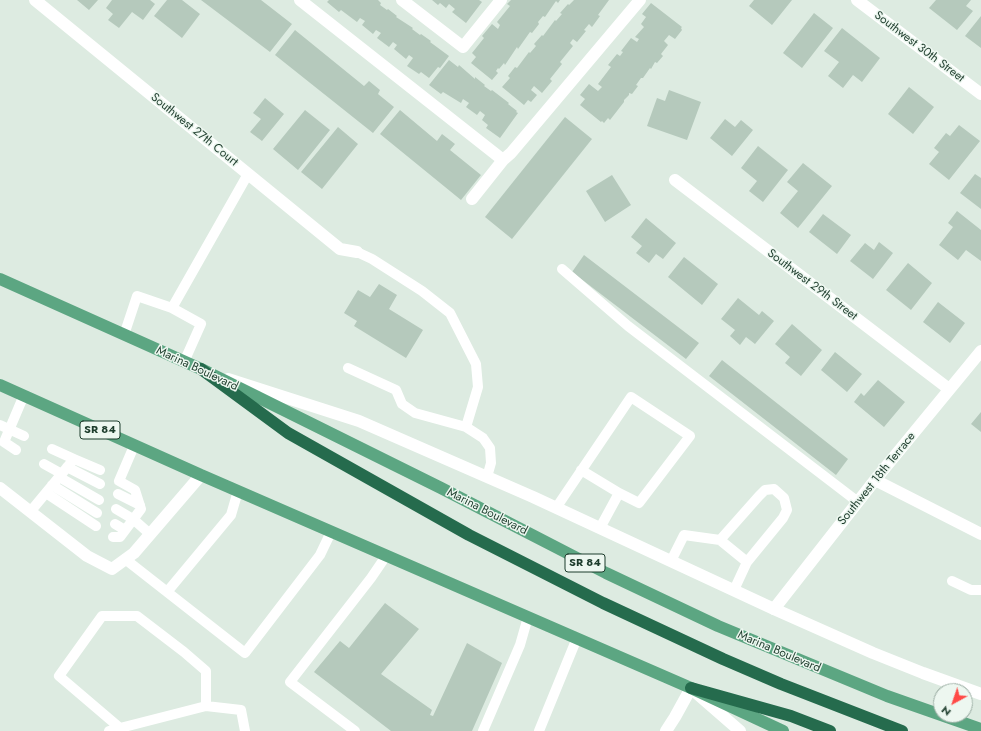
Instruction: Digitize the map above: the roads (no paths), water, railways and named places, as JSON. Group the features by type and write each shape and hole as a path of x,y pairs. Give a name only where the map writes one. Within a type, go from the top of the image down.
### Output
{"highway":[{"path":"201,370 288,432 469,535 603,603 723,659 781,684 902,731"},
{"path":"690,688 792,716 830,731"}],"main road":[{"name":"Marina Boulevard","path":"0,279 201,370 442,488 606,574 718,626 887,696 981,729"},
{"name":"SR 84","path":"0,385 201,476 577,638 784,731"}],"street":[{"name":"Southwest 27th Court","path":"35,0 340,249 357,252"},
{"path":"402,0 463,47 501,0"},
{"path":"472,198 640,0"},
{"name":"Southwest 30th Street","path":"857,0 981,94"},
{"path":"305,1 503,160"},
{"name":"Southwest 29th Street","path":"676,180 949,389"},
{"name":"Southwest 18th Terrace","path":"774,609 875,480 981,351"},
{"path":"201,370 359,421 556,508 873,653 981,694"},
{"path":"0,488 87,556 112,569 134,553 201,476"},
{"path":"875,480 981,534"},
{"path":"666,731 690,688 740,731"}],"lane":[{"path":"172,308 248,174"},
{"path":"357,252 372,259 422,291 450,313 476,364 478,387 466,427"},
{"path":"562,269 628,326 858,502"},
{"path":"124,335 137,296 172,308 201,324 184,362"},
{"path":"348,368 396,390 402,404 415,413 466,427 483,438 490,448 491,463 487,477"},
{"path":"16,450 4,442 24,396"},
{"path":"556,508 581,470 631,397 690,436 639,503 581,470"},
{"path":"0,425 24,436"},
{"path":"113,537 120,537 142,509 135,490 119,481 134,446"},
{"path":"52,449 100,470"},
{"path":"30,512 74,459"},
{"path":"44,464 62,473 99,500"},
{"path":"62,473 100,484"},
{"path":"49,489 97,513"},
{"path":"49,489 96,526"},
{"path":"720,540 765,490 774,489 784,498 787,510 783,518 747,562 734,590"},
{"path":"167,592 231,515 238,491"},
{"path":"600,528 619,493"},
{"path":"118,494 140,505"},
{"path":"116,509 133,519 150,534"},
{"path":"115,524 125,530"},
{"path":"125,560 245,653 320,555 331,532"},
{"path":"671,561 684,535 720,540 747,562"},
{"path":"355,731 290,682 371,578 386,556"},
{"path":"952,581 971,590 981,590"},
{"path":"120,728 59,676 102,616 137,616 206,671 206,706"},
{"path":"483,731 520,645 528,617"},
{"path":"539,731 577,638"},
{"path":"109,731 206,706 241,710 245,731"}]}
